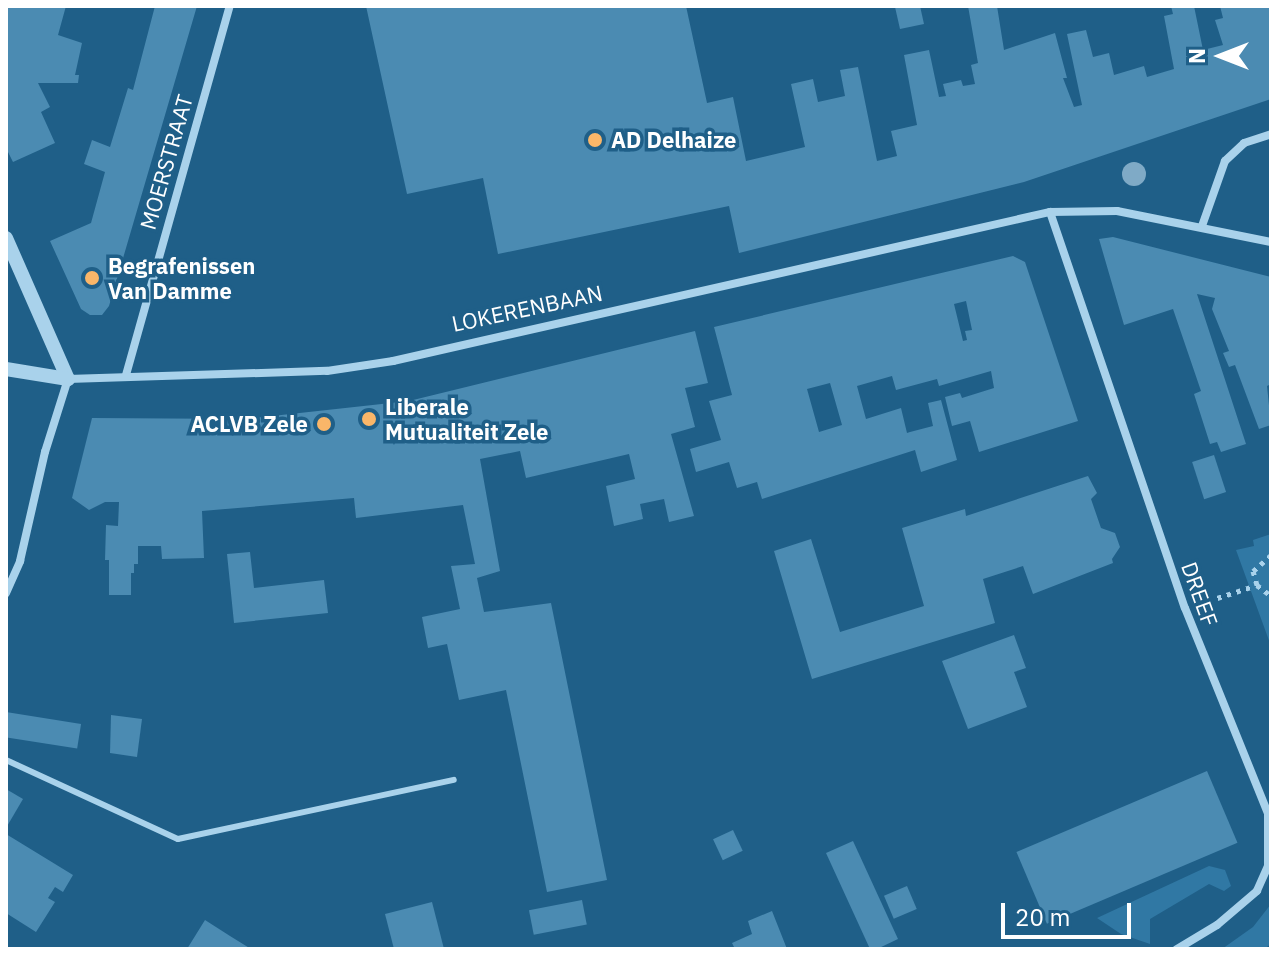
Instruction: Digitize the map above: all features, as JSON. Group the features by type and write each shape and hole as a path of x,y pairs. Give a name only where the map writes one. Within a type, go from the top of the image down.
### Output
{"street":[{"name":"MOERSTRAAT","path":"126,375 230,6"},
{"path":"1202,226 1225,161 1244,143 1271,134"},
{"name":"LOKERENBAAN","path":"6,369 68,379 327,371 393,361 1050,212 1117,211 1271,242"},
{"name":"DREEF","path":"1050,212 1185,608 1268,813 1268,866 1257,891 1217,925 1177,949"},
{"path":"6,238 68,379 45,452 20,561 6,593"}],"lane":[{"path":"6,760 178,839 454,780"}],"path":[{"path":"1271,555 1253,571 1257,585 1271,596"},
{"path":"1185,608 1257,585"}],"shaded area":[{"path":"1271,534 1271,646 1236,550 1254,546 1253,540"},
{"path":"1209,866 1225,870 1231,886 1224,891 1209,884 1150,919 1150,944 1121,934 1097,918"},
{"path":"1271,904 1271,944 1264,949 1222,949 1253,927"}],"building":[{"path":"6,6 66,6 58,35 82,43 75,75 79,75 78,83 38,83 50,107 41,112 55,143 13,162 6,148"},
{"path":"155,6 197,6 109,306 102,315 90,315 81,309 50,241 91,223 105,172 84,164 92,140 110,147 128,88 133,90"},
{"path":"366,6 686,6 707,103 733,97 746,161 805,147 791,84 813,79 818,102 845,96 840,70 858,67 877,161 897,156 891,131 917,125 904,55 929,50 939,97 946,96 943,84 961,80 963,86 975,84 971,65 978,63 968,6 997,6 1004,50 1055,33 1067,78 1063,78 1074,107 1082,105 1067,34 1086,30 1093,57 1109,53 1114,75 1144,66 1147,77 1174,69 1164,16 1173,14 1171,6 1194,6 1203,50 1223,45 1215,20 1223,18 1220,6 1271,6 1271,99 1024,182 739,253 729,206 498,254 483,178 407,194"},
{"path":"920,6 924,24 900,29 895,7"},
{"path":"1113,237 1271,277 1271,384 1267,386 1271,425 1259,429 1235,365 1229,367 1223,353 1229,351 1212,309 1215,298 1197,294 1246,444 1221,452 1217,442 1210,444 1194,394 1201,391 1173,309 1124,325 1099,239"},
{"path":"1013,256 1025,262 1078,421 979,452 970,421 952,426 945,397 960,393 962,398 994,388 991,371 939,386 937,379 896,390 892,376 857,386 866,419 901,408 907,433 933,426 928,403 941,400 957,460 921,472 915,450 762,499 757,482 737,488 729,462 696,472 690,449 721,440 709,401 732,395 714,327","holes":["966,301 972,330 965,331 967,340 963,341 954,304","830,383 842,425 819,432 807,389"]},
{"path":"695,331 708,383 685,388 695,427 671,434 694,516 669,522 664,499 640,504 643,519 614,526 606,486 635,479 629,454 526,478 520,451 480,459 500,571 477,578 484,612 551,603 607,880 547,892 506,690 459,700 447,644 428,648 422,617 460,609 451,566 475,564 463,505 356,518 354,498 202,511 204,558 162,559 161,546 138,546 138,564 134,564 134,573 131,573 131,595 109,595 109,560 105,560 106,525 118,526 119,502 105,502 89,510 72,498 92,418 246,419 409,401"},
{"path":"1214,455 1226,492 1204,499 1192,462"},
{"path":"1088,476 1097,493 1091,499 1101,528 1115,533 1120,547 1112,559 1113,563 1033,594 1023,566 983,579 995,623 812,679 774,551 811,539 840,632 924,606 902,528 965,509 966,516"},
{"path":"250,552 254,588 324,580 328,613 234,623 227,554"},
{"path":"1014,635 1026,668 1014,672 1027,707 968,729 942,661"},
{"path":"6,712 81,724 77,749 6,737"},
{"path":"111,715 142,719 137,757 110,753"},
{"path":"1207,771 1237,843 1047,924 1016,852"},
{"path":"6,789 23,799 6,828"},
{"path":"733,830 743,851 723,860 713,839"},
{"path":"6,834 73,875 63,892 55,887 48,898 55,902 36,932 6,913"},
{"path":"853,841 898,939 877,949 870,949 826,853"},
{"path":"907,886 917,909 894,919 884,896"},
{"path":"582,900 587,925 534,935 529,910"},
{"path":"432,902 444,949 394,949 385,914"},
{"path":"772,911 787,949 735,949 732,943 752,934 748,921"},
{"path":"205,920 230,936 251,949 187,949"}],"place":[{"name":"AD Delhaize","path":"595,140"},
{"name":"Begrafenissen Van Damme","path":"92,278"},
{"name":"Liberale Mutualiteit Zele","path":"369,419"},
{"name":"ACLVB Zele","path":"324,424"}]}
